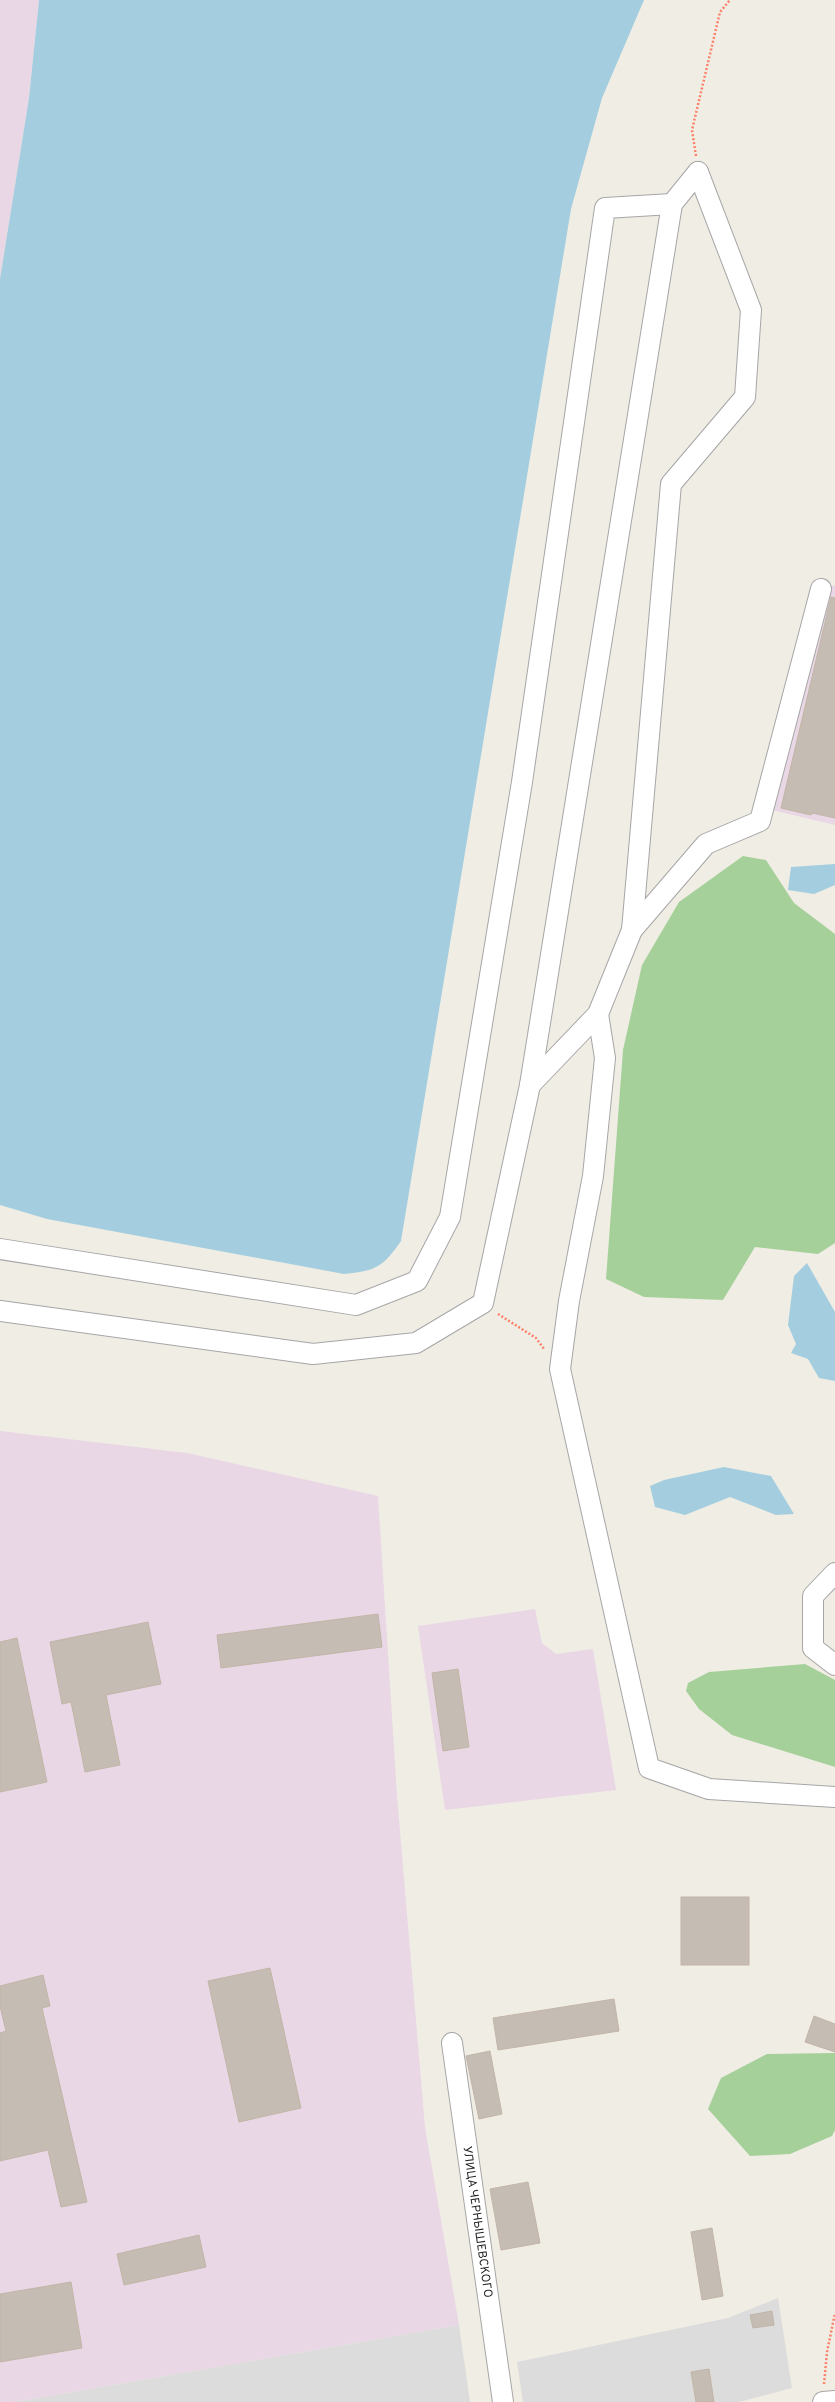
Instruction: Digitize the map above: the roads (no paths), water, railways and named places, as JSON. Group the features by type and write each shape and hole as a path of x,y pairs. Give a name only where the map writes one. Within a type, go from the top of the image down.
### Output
{"street":[{"path":"0,1311 313,1354 416,1343 483,1303 530,1085 672,204 698,172 751,310 745,397 671,484 632,930 598,1014 530,1085"},
{"path":"0,1250 356,1305 417,1281 450,1217 523,774 605,208 672,204"},
{"path":"632,930 706,844 760,821 821,589"},
{"path":"598,1014 605,1058 593,1176 569,1301 560,1369 649,1768 709,1790 835,1797"},
{"path":"835,1573 813,1596 813,1648 835,1665"},
{"name":"УЛИЦА ЧЕРНЫШЕВСКОГО","path":"452,2043 503,2402"}],"water":[{"path":"39,0 644,0 602,98 571,209 401,1241 389,1257 383,1262 378,1266 364,1271 344,1274 47,1219 0,1205 0,279 29,98"},
{"path":"835,864 835,885 814,894 788,890 791,867"},
{"path":"807,1263 835,1312 835,1381 819,1378 808,1359 791,1353 796,1344 788,1325 794,1276"},
{"path":"724,1467 771,1476 794,1514 776,1515 730,1497 685,1515 655,1507 650,1486 664,1480"}]}
